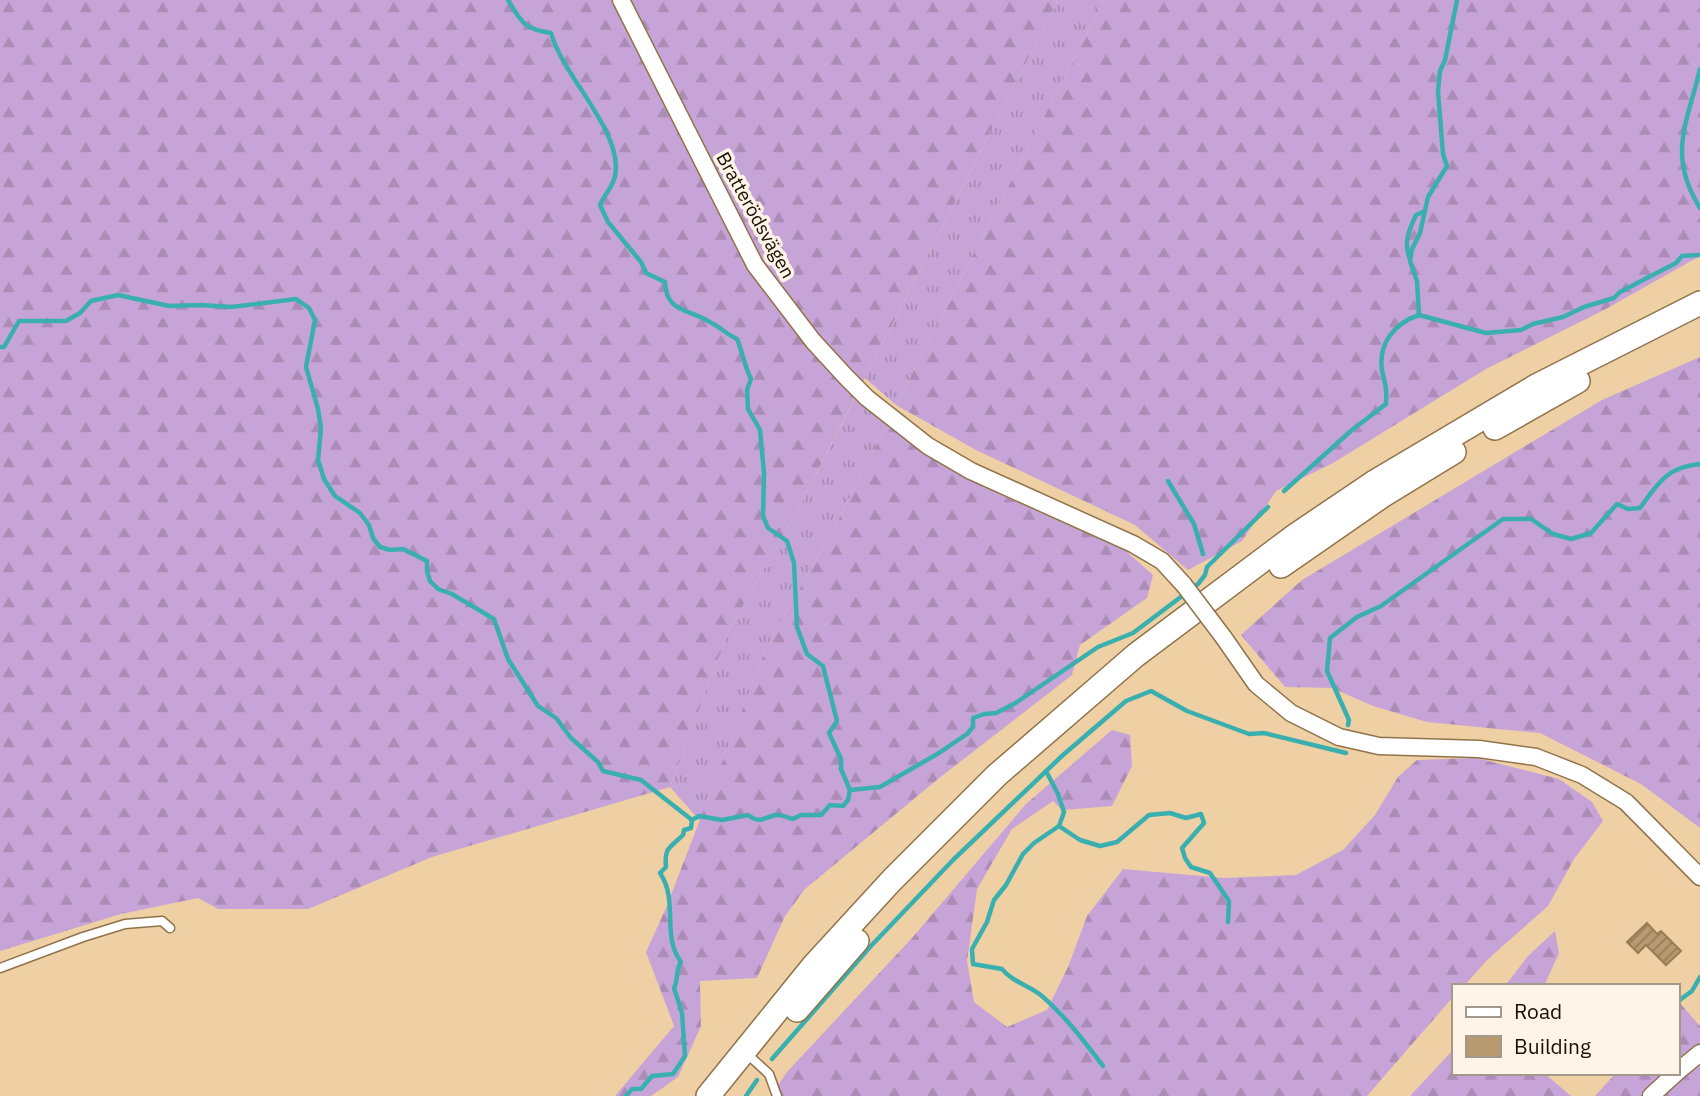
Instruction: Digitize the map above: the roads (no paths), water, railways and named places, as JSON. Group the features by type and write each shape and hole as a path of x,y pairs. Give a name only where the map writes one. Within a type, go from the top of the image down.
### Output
{"main road":[{"path":"726,1096 748,1056 814,965 892,880 997,775 1136,655 1296,535 1373,483 1538,385 1700,303"},
{"path":"708,1096 827,974 902,891 1009,786 1146,667 1305,549 1382,496 1545,399 1700,319"}],"street":[{"name":"Bratterödsvägen","path":"621,0 755,265 813,341 876,406 928,446 971,471 1133,544 1162,561 1224,638 1256,684 1291,713 1339,737 1379,746 1479,749 1536,757 1582,775 1626,802 1700,877"},
{"path":"1679,1070 1700,1053"},
{"path":"1651,1096 1673,1075"}],"lane":[{"path":"0,968 125,924 162,921 170,928"},
{"path":"748,1056 769,1074 777,1096"}],"waterway":[{"path":"508,0 525,24 551,33 567,68 602,123 615,159 615,176 600,205 608,222 641,262 646,273 665,282 666,292 674,304 737,339 751,379 747,390 748,409 760,430 764,473 763,516 768,528 787,541 794,563 797,627 807,654 823,666 837,721 829,733 841,759 841,769 850,790"},
{"path":"1284,491 1352,430 1386,404 1381,360 1383,351 1390,335 1403,323 1419,315 1417,281 1410,261 1428,197 1447,166 1443,154 1438,91 1440,71 1445,60 1457,0"},
{"path":"1700,69 1686,123 1682,155 1684,172 1700,208"},
{"path":"1410,259 1407,247 1409,231 1416,215 1423,212"},
{"path":"1419,315 1486,333 1521,330 1614,298 1620,292 1676,263 1682,256 1700,255"},
{"path":"0,347 4,347 19,321 66,321 80,313 91,301 118,295 169,306 231,307 296,299 309,308 315,320 306,367 321,428 318,460 324,479 335,496 360,513 380,547 390,550 403,549 427,561 430,581 438,589 452,594 494,619 508,659 538,706 556,718 571,738 598,762 603,771 641,780 692,820"},
{"path":"1348,725 1349,720 1327,671 1330,638 1357,617 1381,606 1503,519 1531,519 1553,534 1571,539 1591,533 1617,504 1628,509 1640,508 1664,478 1679,469 1700,464"},
{"path":"1168,481 1194,524 1203,554"},
{"path":"626,1096 632,1089 641,1089 652,1076 673,1074 685,1056 682,1013 674,988 681,962 672,941 668,895 660,873 666,867 669,848 683,835 684,830 691,828 692,820 699,816 722,820 748,815 759,820 778,815 793,819 801,815 821,815 830,805 843,806 848,800 850,790 880,787 967,734 973,727 973,718 996,713 1014,704 1098,647 1133,633 1198,584 1207,567 1268,507"},
{"path":"772,1059 870,947 953,860 1063,755 1126,701 1151,691 1187,711 1249,734 1264,733 1346,753"},
{"path":"1046,771 1064,812 1059,826 1023,854 1006,885 994,900 987,922 972,949 973,964 1002,969 1042,996 1082,1038 1103,1066"},
{"path":"1059,826 1080,840 1100,846 1117,842 1149,815 1170,813 1186,818 1201,814 1204,823 1182,848 1191,867 1210,873 1229,901 1228,922"},
{"path":"1679,1001 1692,991 1700,977"},
{"path":"746,1096 757,1080"}]}
